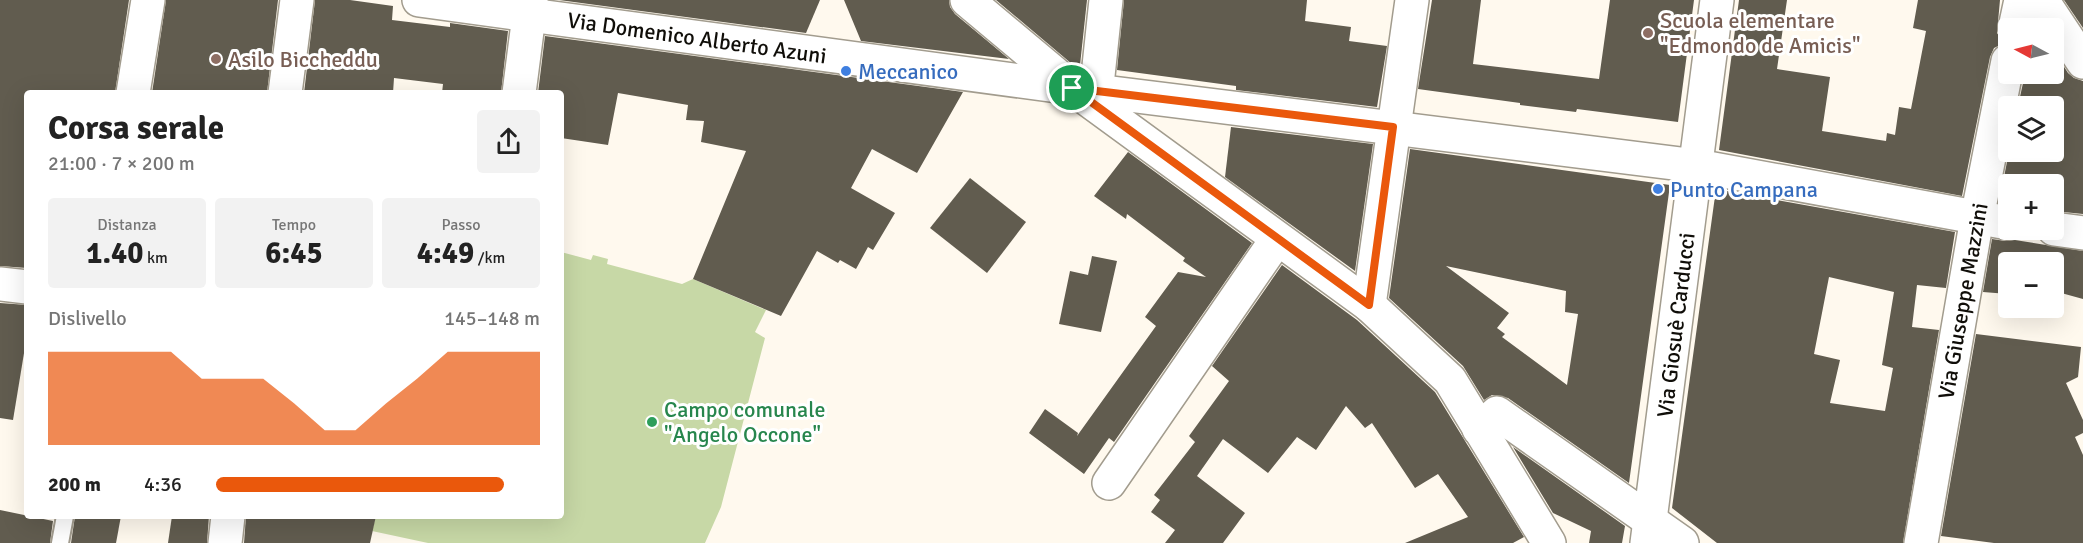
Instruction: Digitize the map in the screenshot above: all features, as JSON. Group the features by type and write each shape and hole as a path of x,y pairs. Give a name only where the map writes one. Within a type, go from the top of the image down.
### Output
{"street":[{"path":"133,90 148,0"},
{"path":"285,90 297,0"},
{"name":"Via Domenico Alberto Azuni","path":"419,0 530,8 1088,94 1393,127 1697,166 1998,221"},
{"path":"967,0 1277,239 1369,305 1450,380 1547,542"},
{"path":"1088,94 1106,0"},
{"path":"1369,305 1412,0"},
{"name":"Via Giosuè Carducci","path":"1648,531 1717,0"},
{"path":"2017,18 2021,0"},
{"path":"2042,0 2083,62"},
{"path":"519,90 530,8"},
{"name":"Via Giuseppe Mazzini","path":"1921,543 1977,218 2003,84"},
{"path":"2064,230 2083,233"},
{"path":"1108,483 1277,239"},
{"path":"0,284 24,287"},
{"path":"1479,429 1497,413 1648,531 1682,543"},
{"path":"225,543 228,519"}],"lane":[{"path":"60,543 64,519"}],"green space":[{"name":"Campo comunale \"Angelo Occone\"","path":"564,253 591,260 593,255 608,259 607,264 682,284 693,279 766,310 755,332 765,338 721,507 705,543 428,543 372,531 375,519 564,519"}],"building":[{"path":"0,0 129,0 115,90 24,90 24,268 0,266"},
{"name":"Asilo Biccheddu","path":"166,0 278,0 267,90 152,90"},
{"path":"315,0 350,0 393,6 392,20 450,27 450,23 508,31 501,90 442,90 443,84 394,78 393,90 304,90"},
{"path":"559,0 820,0 806,33"},
{"path":"844,0 949,0 950,7 955,14 1009,59 861,41"},
{"path":"996,0 1087,0 1080,65 1072,64"},
{"path":"1124,0 1307,0 1305,21 1351,27 1349,41 1387,46 1377,107 1236,90 1236,86 1117,70"},
{"name":"Scuola elementare \"Edmondo de Amicis\"","path":"1432,0 1481,0 1473,64 1599,79 1610,0 1694,0 1678,122 1577,109 1576,112 1520,105 1520,103 1418,89"},
{"path":"1739,0 1787,0 1777,69 1830,77 1822,131 1886,141 1887,133 1895,135 1899,107 1911,109 1926,31 1913,28 1918,0 2000,0 1998,46 1994,48 1990,57 1962,196 1719,150"},
{"path":"2064,0 2083,0 2083,28"},
{"path":"545,36 963,92 917,173 872,149 851,188 895,213 873,250 868,247 856,269 840,260 838,263 817,251 781,316 693,279 746,151 701,142 704,121 686,120 688,105 618,93 608,145 564,138 564,90 538,90"},
{"path":"2064,67 2074,78 2083,81 2083,214 2064,212 2064,174 2005,174 2007,162 2064,162 2064,96 2020,96 2023,84 2064,84"},
{"path":"1231,127 1373,144 1355,271 1225,177"},
{"path":"1410,149 1670,185 1629,483 1508,398 1492,395 1484,400 1463,366 1389,298","holes":["1446,266 1566,291 1565,312 1578,314 1567,385 1502,337 1505,334 1497,328 1509,313"]},
{"path":"1128,152 1252,243 1114,442 1109,438 1084,474 1029,433 1045,409 1078,433 1077,436 1156,326 1145,317 1178,272 1206,277 1183,261 1185,258 1127,214 1126,219 1094,196"},
{"path":"970,178 1026,222 987,273 930,228"},
{"path":"1716,189 1955,232 1946,288 1917,285 1912,327 1939,330 1903,543 1717,543 1672,508","holes":["1829,277 1894,292 1882,365 1893,368 1885,411 1830,403 1840,360 1814,354"]},
{"path":"1992,239 2015,240 2083,251 2083,299 2064,294 2064,252 1998,252 1998,293 1983,292"},
{"path":"1092,256 1117,261 1101,332 1059,324 1070,271 1088,275"},
{"path":"1282,265 1357,320 1435,392 1524,537 1513,543 1405,543 1468,517 1438,474 1415,488 1372,423 1365,428 1346,406 1316,450 1297,437 1268,473 1223,439 1197,476 1245,513 1223,543 1165,543 1175,530 1151,512 1160,500 1154,495 1195,442 1189,436 1229,381 1212,366"},
{"path":"0,303 24,305 24,353 13,420 0,418"},
{"path":"1976,334 2081,347 2078,377 2066,383 2083,420 2083,433 2075,437 2083,455 2083,543 1994,543 1941,536"},
{"path":"1513,447 1625,526 1622,543 1589,543 1591,531 1553,513"},
{"path":"0,510 24,515 24,519 53,521 50,543 0,543"},
{"path":"75,519 120,519 116,543 71,543"},
{"path":"172,519 209,519 207,543 168,543"},
{"path":"246,519 375,519 370,543 244,543"}],"place":[{"name":"Scuola elementare \"Edmondo de Amicis\"","path":"1648,33"},
{"name":"Asilo Biccheddu","path":"216,59"},
{"name":"Meccanico","path":"846,71"},
{"name":"Punto Campana","path":"1658,189"},
{"name":"Campo comunale \"Angelo Occone\"","path":"652,422"}],"route":[{"path":"1072,88 1393,127 1369,305 1277,239 1072,88"}]}
